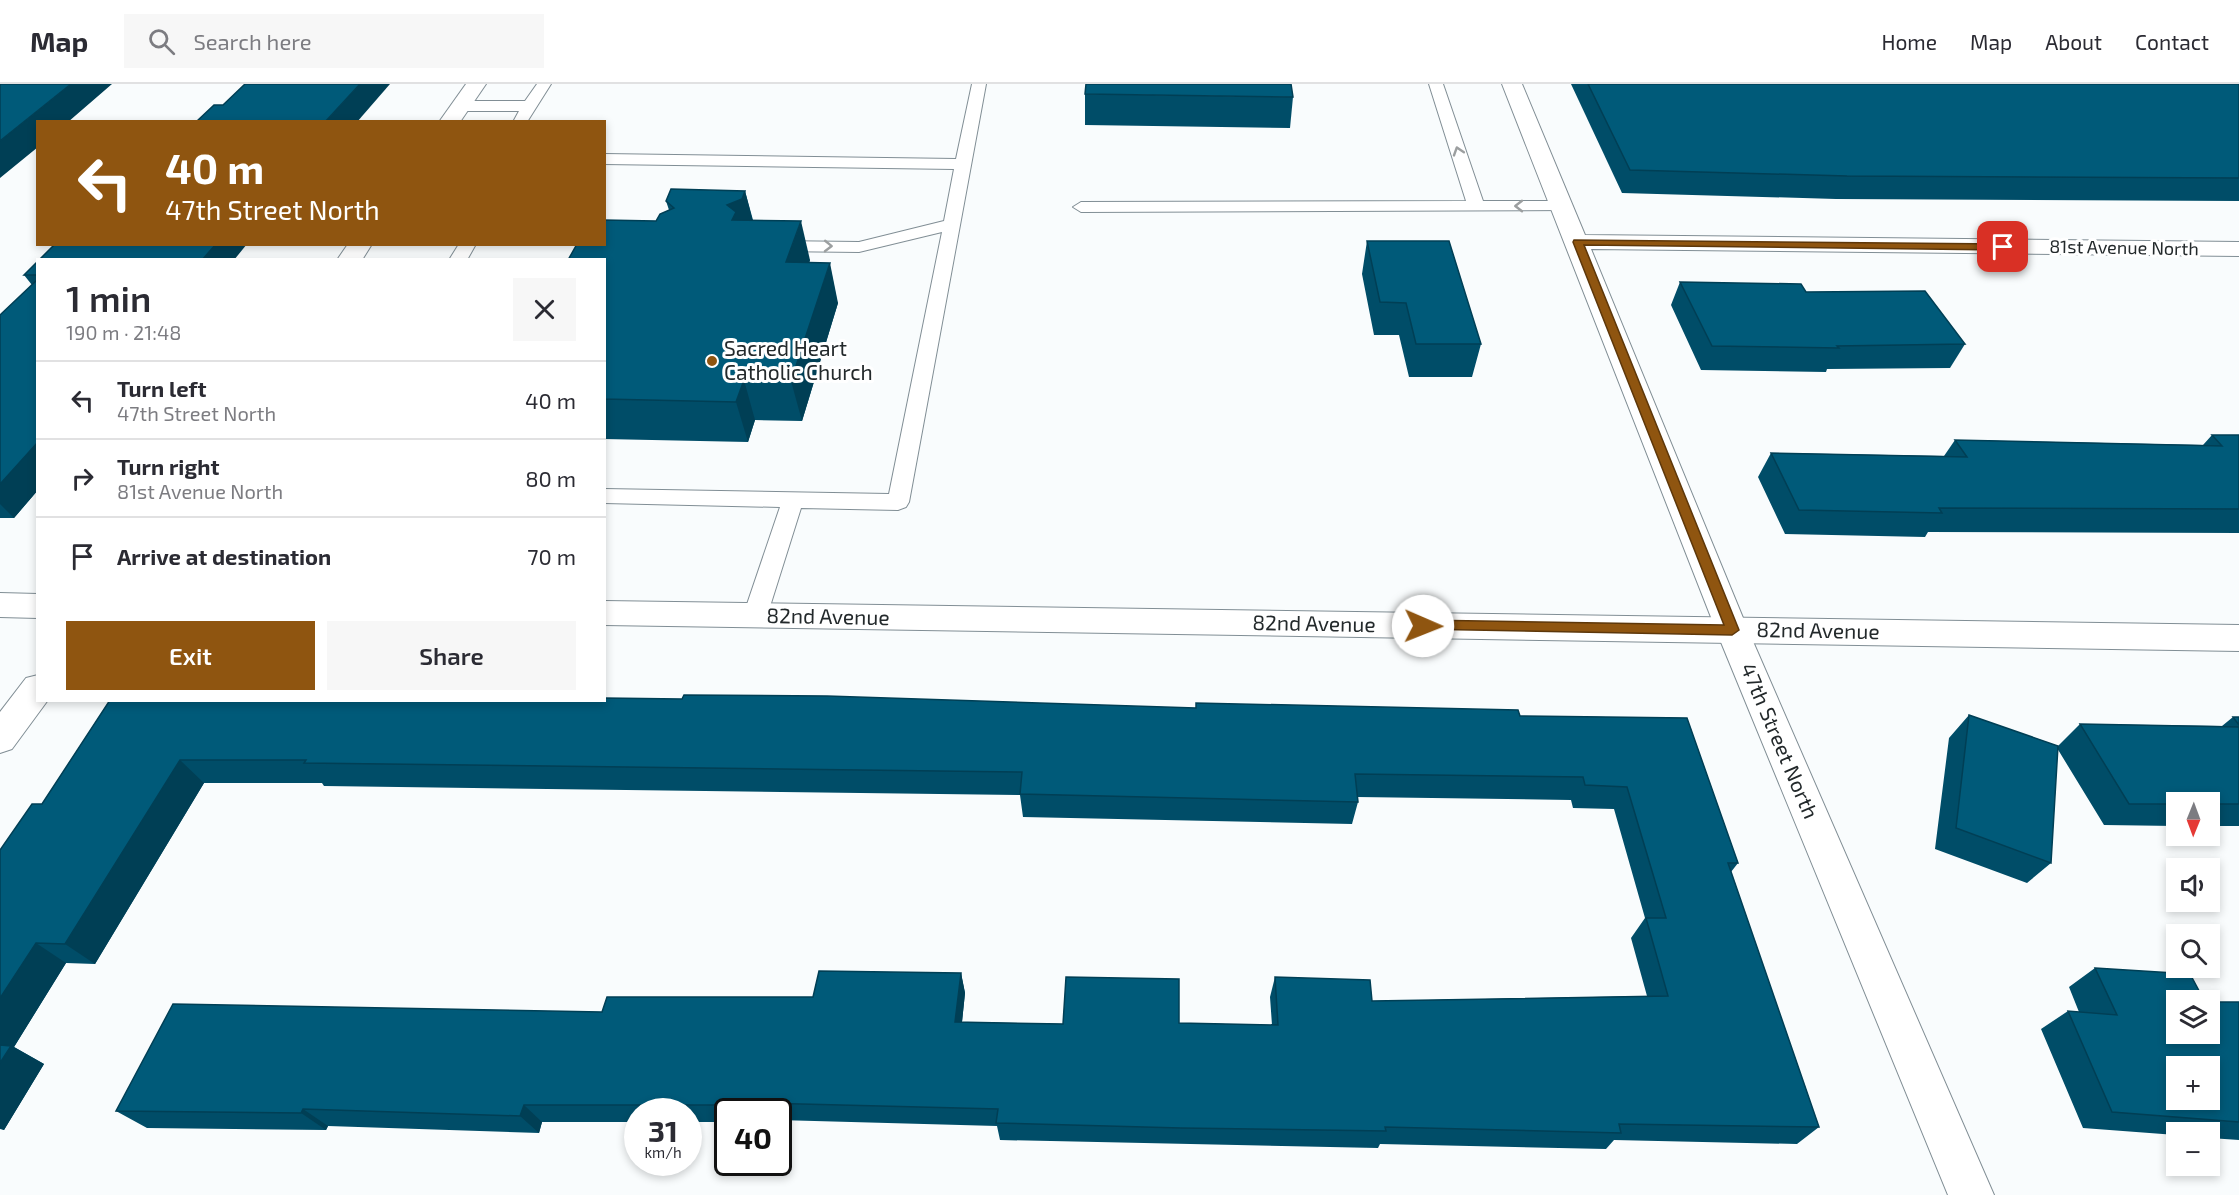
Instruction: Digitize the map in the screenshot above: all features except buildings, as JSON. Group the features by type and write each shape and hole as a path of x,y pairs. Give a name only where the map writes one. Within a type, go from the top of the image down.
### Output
{"street":[{"path":"454,114 476,84"},
{"name":"47th Street North","path":"1512,84 1578,242 1732,630 1971,1195"},
{"name":"81st Avenue North","path":"1578,242 2239,249"},
{"path":"0,605 36,606"},
{"name":"82nd Avenue","path":"606,614 2239,638"},
{"path":"0,739 36,691"}],"lane":[{"path":"520,120 544,84"},
{"path":"606,496 898,502 979,84"},
{"path":"1436,84 1476,206"},
{"path":"454,114 529,106"},
{"path":"606,159 963,164"},
{"path":"1081,207 1563,206"},
{"path":"758,245 859,247 952,224"},
{"path":"755,616 793,500"}],"place":[{"name":"Sacred Heart Catholic Church","path":"712,361"}],"route":[{"path":"1423,626 1732,630 1578,242 2003,247"}]}
